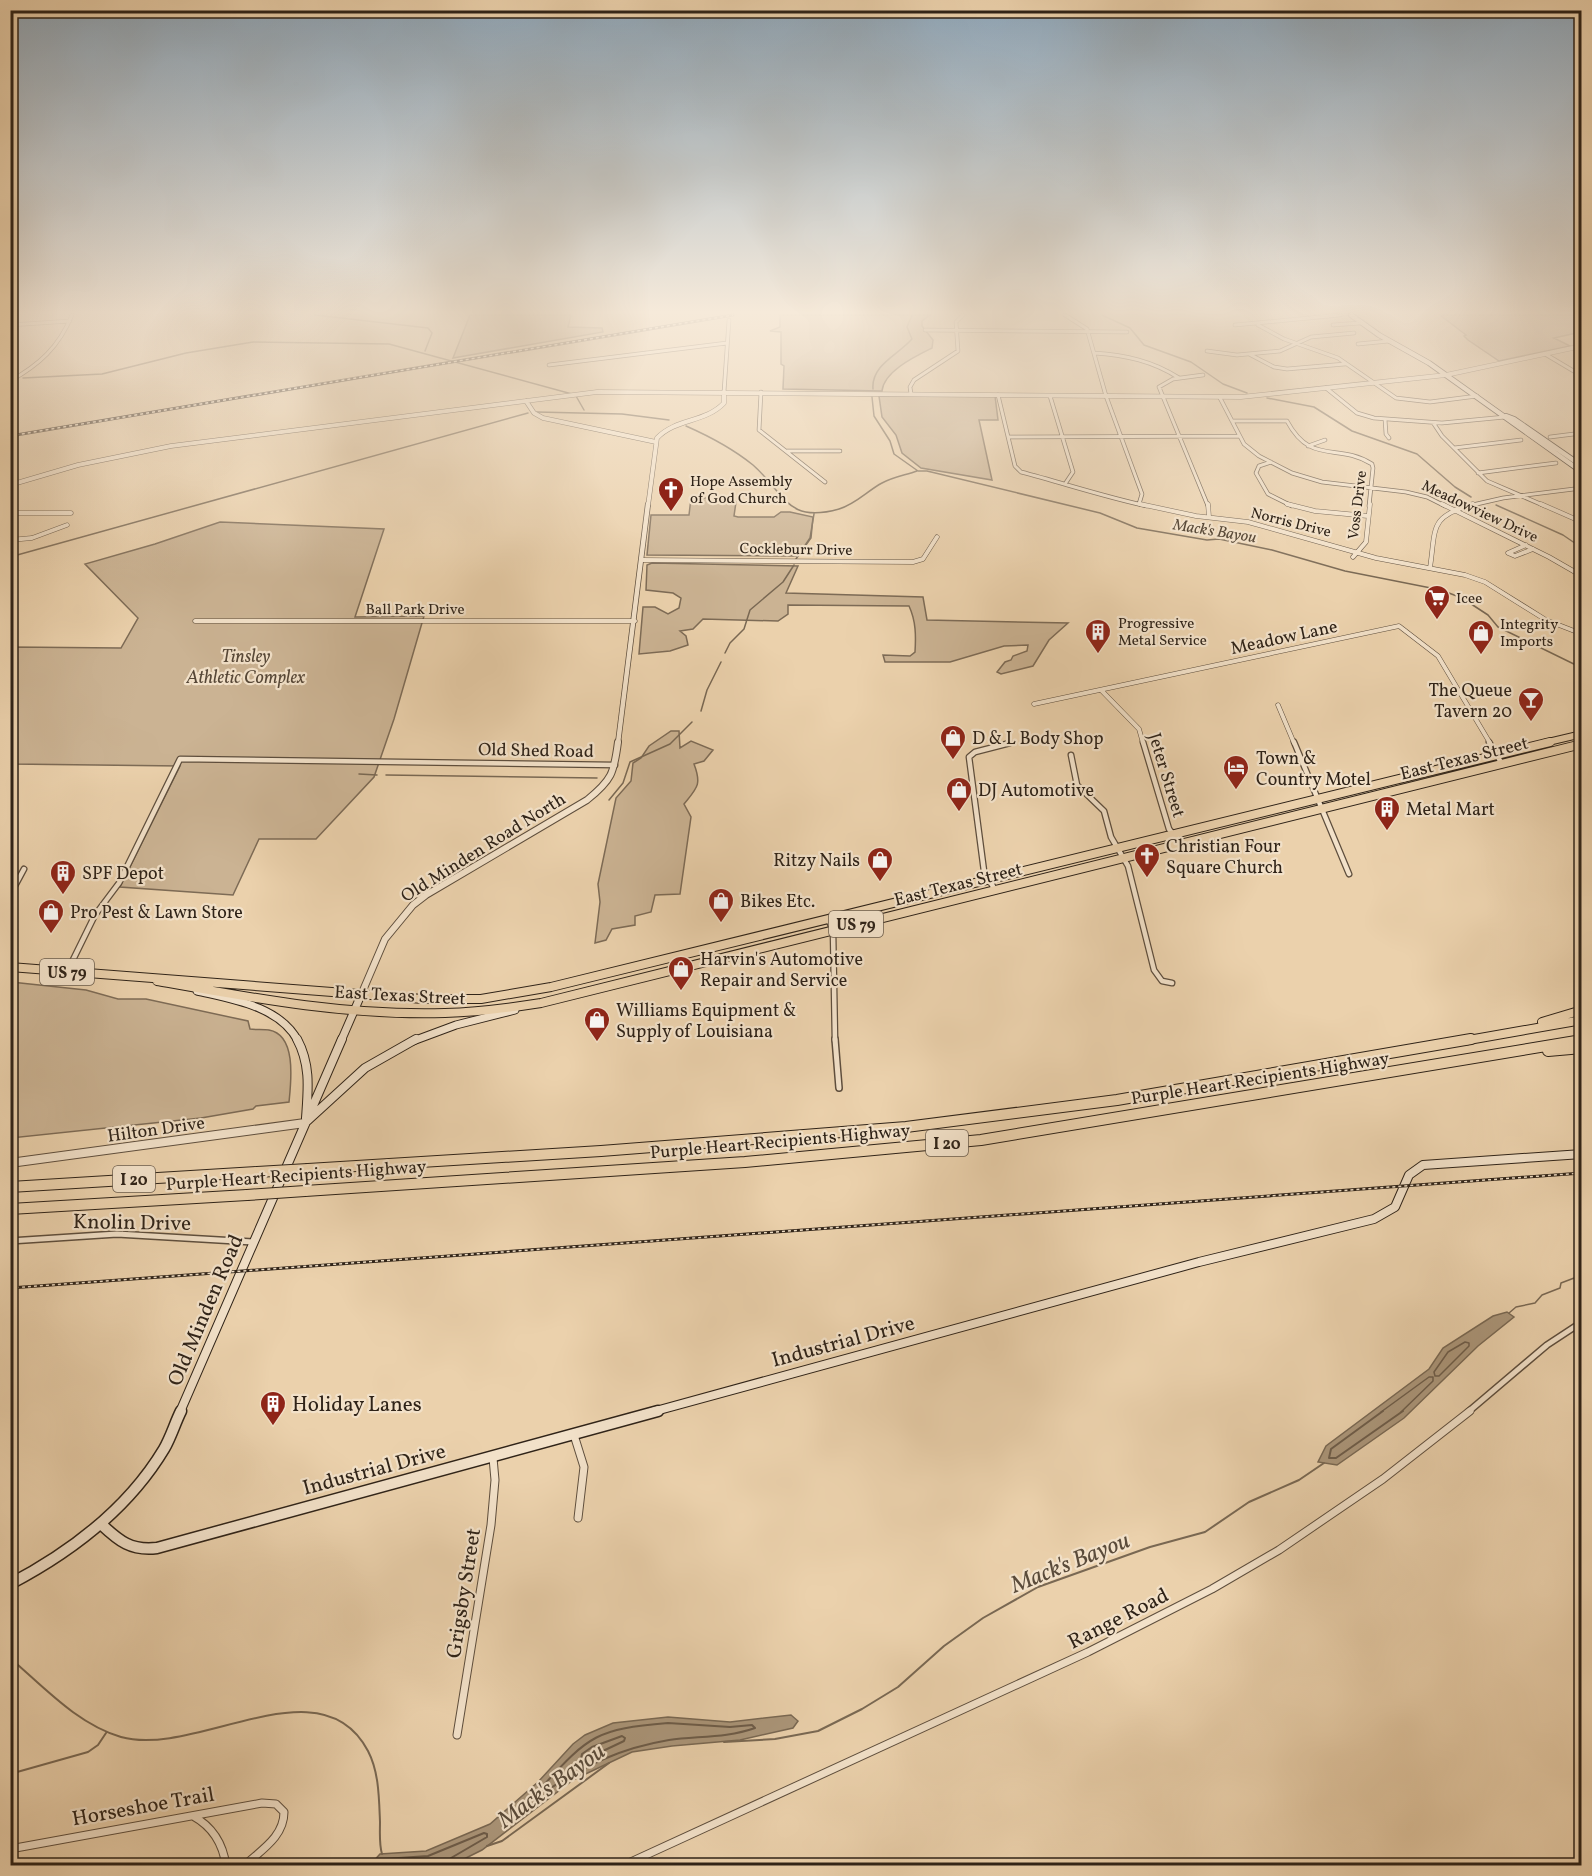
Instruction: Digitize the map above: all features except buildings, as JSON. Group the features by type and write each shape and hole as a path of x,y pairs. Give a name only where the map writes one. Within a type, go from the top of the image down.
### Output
{"highway":[{"path":"1504,1034 1581,1010"},
{"name":"Purple Heart Recipients Highway","path":"10,1187 601,1151 906,1127 1116,1100 1581,1020"},
{"name":"Purple Heart Recipients Highway","path":"10,1209 745,1162 981,1140 1581,1040"},
{"path":"1503,1054 1581,1048"}],"main road":[{"path":"1486,403 1506,416 1515,419 1581,466"},
{"path":"1506,416 1508,420 1581,472"},
{"name":"East Texas Street","path":"10,967 423,999 481,999 511,995 1581,734"},
{"name":"East Texas Street","path":"123,976 276,1001 354,1009 457,1015 503,1011 1581,744"},
{"path":"156,981 246,1003 273,1015 288,1026 301,1044 307,1064 305,1123"},
{"name":"Old Minden Road","path":"10,1584 61,1555 101,1524 136,1488 165,1447 361,995"},
{"path":"305,1123 367,1067 412,1042 462,1023 541,1003"},
{"name":"Industrial Drive","path":"101,1524 127,1547 137,1550 157,1548 1199,1262 1382,1216 1398,1206 1409,1175 1423,1165 1581,1154"}],"street":[{"path":"10,485 78,465 141,451 514,403"},
{"path":"527,403 534,413 543,418 656,442 658,436 667,428 716,411 724,403"},
{"path":"760,403 759,430 825,482"},
{"path":"1000,403 1009,437 1239,436"},
{"path":"1052,403 1073,472 1065,484"},
{"path":"1108,403 1142,494 1139,504"},
{"path":"1164,403 1210,507 1209,517"},
{"name":"Meadowview Drive","path":"1222,403 1239,436 1248,448 1292,473 1313,480 1417,494 1526,545 1581,576"},
{"path":"1345,403 1357,412 1385,419 1434,423 1506,416"},
{"path":"1385,419 1386,435 1389,438"},
{"path":"1232,421 1287,421 1298,440 1308,446 1325,440"},
{"path":"1434,423 1454,448 1492,484 1581,520"},
{"path":"1550,437 1581,433"},
{"name":"Norris Drive","path":"1009,437 1017,470 1105,497 1248,522 1358,552 1465,575 1485,582 1546,620 1581,634"},
{"path":"1454,448 1521,440"},
{"name":"Old Shed Road","path":"67,972 95,915 120,883 180,759 615,765 627,655 635,621 656,442"},
{"name":"Voss Drive","path":"1308,446 1367,460 1374,468 1366,542 1353,557"},
{"path":"787,451 840,452"},
{"path":"1271,462 1259,466 1256,471 1266,491 1274,498 1295,506 1368,516"},
{"path":"1478,473 1556,463"},
{"path":"1430,568 1436,524 1441,517 1482,501 1581,488"},
{"path":"10,513 71,513"},
{"path":"10,540 32,538 67,525"},
{"name":"Cockleburr Drive","path":"642,560 913,562 923,559 937,537"},
{"path":"1526,545 1508,553 1514,556 1534,549"},
{"name":"Ball Park Drive","path":"195,621 635,621"},
{"name":"Meadow Lane","path":"1034,704 1399,626 1438,656 1496,755"},
{"name":"Jeter Street","path":"1101,690 1140,733 1173,834 1181,844"},
{"path":"1278,705 1349,874"},
{"path":"994,890 984,871 969,757 975,752 1010,743"},
{"path":"1533,746 1544,754"},
{"path":"1071,755 1077,785 1081,791 1101,806 1111,837 1125,858 1154,970 1162,981 1172,983"},
{"path":"1496,755 1502,764"},
{"name":"Old Minden Road North","path":"361,995 381,943 407,910 426,895 601,790 606,785 615,765"},
{"path":"1413,776 1422,784"},
{"path":"1227,821 1237,830"},
{"path":"10,895 24,869"},
{"path":"888,904 895,915"},
{"path":"828,919 833,930 835,1047 839,1088"},
{"path":"735,942 741,953"},
{"path":"579,980 585,992"},
{"name":"Hilton Drive","path":"10,1163 305,1123"},
{"name":"Knolin Drive","path":"10,1241 117,1234 253,1242"},
{"name":"Range Road","path":"622,1866 1088,1652 1212,1589 1279,1550 1383,1479 1482,1401 1547,1345 1581,1322"},
{"path":"574,1433 584,1467 578,1518"},
{"name":"Grigsby Street","path":"458,1735 491,1525 495,1480 492,1455"},
{"name":"Horseshoe Trail","path":"10,1849 268,1802 282,1807 285,1818 281,1831 244,1866"},
{"path":"193,1816 202,1820 214,1831 221,1844 226,1866"}],"green space":[{"path":"880,403 996,403 998,420 979,420 992,480 921,468 902,453 896,435 882,417"},
{"path":"691,498 732,498 736,502 734,516 738,517 774,517 781,512 790,512 813,517 811,538 798,556 647,555 651,515 689,515"},
{"name":"Tinsley Athletic Complex","path":"220,522 384,529 355,617 424,616 394,719 374,777 316,839 259,839 233,895 120,887 180,766 11,764 11,647 121,648 138,618 85,564"},
{"path":"652,563 798,566 786,593 923,597 927,620 1068,623 1049,640 1033,666 1001,674 997,672 1005,662 1027,651 1028,645 1004,646 950,662 885,662 883,655 910,656 915,652 915,629 909,606 788,605 788,614 778,621 703,619 693,629 680,631 686,636 688,645 670,651 639,654 643,607 655,607 668,614 679,608 681,598 673,593 646,590 647,565"},
{"path":"671,731 679,731 680,748 691,741 713,750 704,761 694,764 698,777 697,786 684,804 691,817 680,894 655,895 651,912 635,916 635,925 612,929 606,940 595,943 600,902 598,884 616,798 631,781 633,763 641,758 649,746"},
{"path":"11,982 86,990 118,999 146,999 248,1021 250,1029 269,1030 278,1034 288,1050 291,1072 289,1102 256,1106 253,1109 201,1118 11,1138"}],"water":[{"path":"1507,1312 1514,1317 1478,1346 1404,1418 1337,1465 1318,1462 1326,1446 1429,1369 1443,1348 1493,1316"},
{"path":"791,1715 798,1721 793,1728 740,1740 632,1752 573,1780 482,1850 448,1865 370,1865 380,1854 426,1851 490,1824 538,1782 573,1744 585,1735 613,1723 668,1717 730,1722"}],"waterway":[{"path":"580,403 584,410"},
{"name":"Mack's Bayou","path":"873,403 874,416 890,441 894,454 918,471 927,471 1100,513 1137,528 1207,540 1219,539 1272,550 1345,571 1441,590 1462,598 1488,615 1498,627 1582,668"},
{"name":"Mack's Bayou","path":"1291,403 1314,407 1352,431 1417,454 1455,487 1471,497"},
{"path":"537,412 622,414 669,420"},
{"path":"10,557 528,413"},
{"path":"686,426 721,443 745,459 788,503 808,512 821,513 845,507 882,483 917,471"},
{"name":"Mack's Bayou","path":"1496,505 1563,535 1582,548"},
{"path":"796,559 810,538 814,514"},
{"path":"725,653 730,643 744,629 750,610 783,582 794,565"},
{"path":"701,711 707,690 721,662"},
{"path":"609,800 623,783 630,762 670,744 692,722"},
{"path":"359,774 377,775"},
{"path":"386,775 597,778"},
{"name":"Mack's Bayou","path":"1509,1313 1516,1307 1535,1303 1542,1295 1560,1288 1561,1283 1582,1275"},
{"name":"Mack's Bayou","path":"724,1742 775,1739 818,1731 862,1709 898,1687 944,1646 983,1618 1038,1587 1150,1547 1205,1532 1249,1502 1299,1480 1324,1463"},
{"path":"10,1658 76,1714 105,1731 121,1737 152,1740 289,1713 320,1714 347,1725 372,1759 379,1795 382,1854"},
{"path":"10,1774 88,1752 98,1745 106,1733"},
{"name":"Mack's Bayou","path":"487,1846 502,1841 609,1763"}],"railway":[{"path":"10,436 210,403"},
{"path":"10,1288 1582,1173"}],"place":[{"name":"Hope Assembly of God Church","path":"671,513"},
{"name":"Icee","path":"1437,621"},
{"name":"Progressive Metal Service","path":"1098,655"},
{"name":"Integrity Imports","path":"1481,656"},
{"name":"The Queue Tavern 20","path":"1531,723"},
{"name":"D & L Body Shop","path":"953,761"},
{"name":"Town & Country Motel","path":"1236,791"},
{"name":"DJ Automotive","path":"959,813"},
{"name":"Metal Mart","path":"1387,832"},
{"name":"Christian Four Square Church","path":"1147,879"},
{"name":"Ritzy Nails","path":"880,883"},
{"name":"SPF Depot","path":"63,896"},
{"name":"Bikes Etc.","path":"721,924"},
{"name":"Pro Pest & Lawn Store","path":"51,935"},
{"name":"Harvin's Automotive Repair and Service","path":"681,992"},
{"name":"Williams Equipment & Supply of Louisiana","path":"597,1043"},
{"name":"Holiday Lanes","path":"273,1427"}]}
